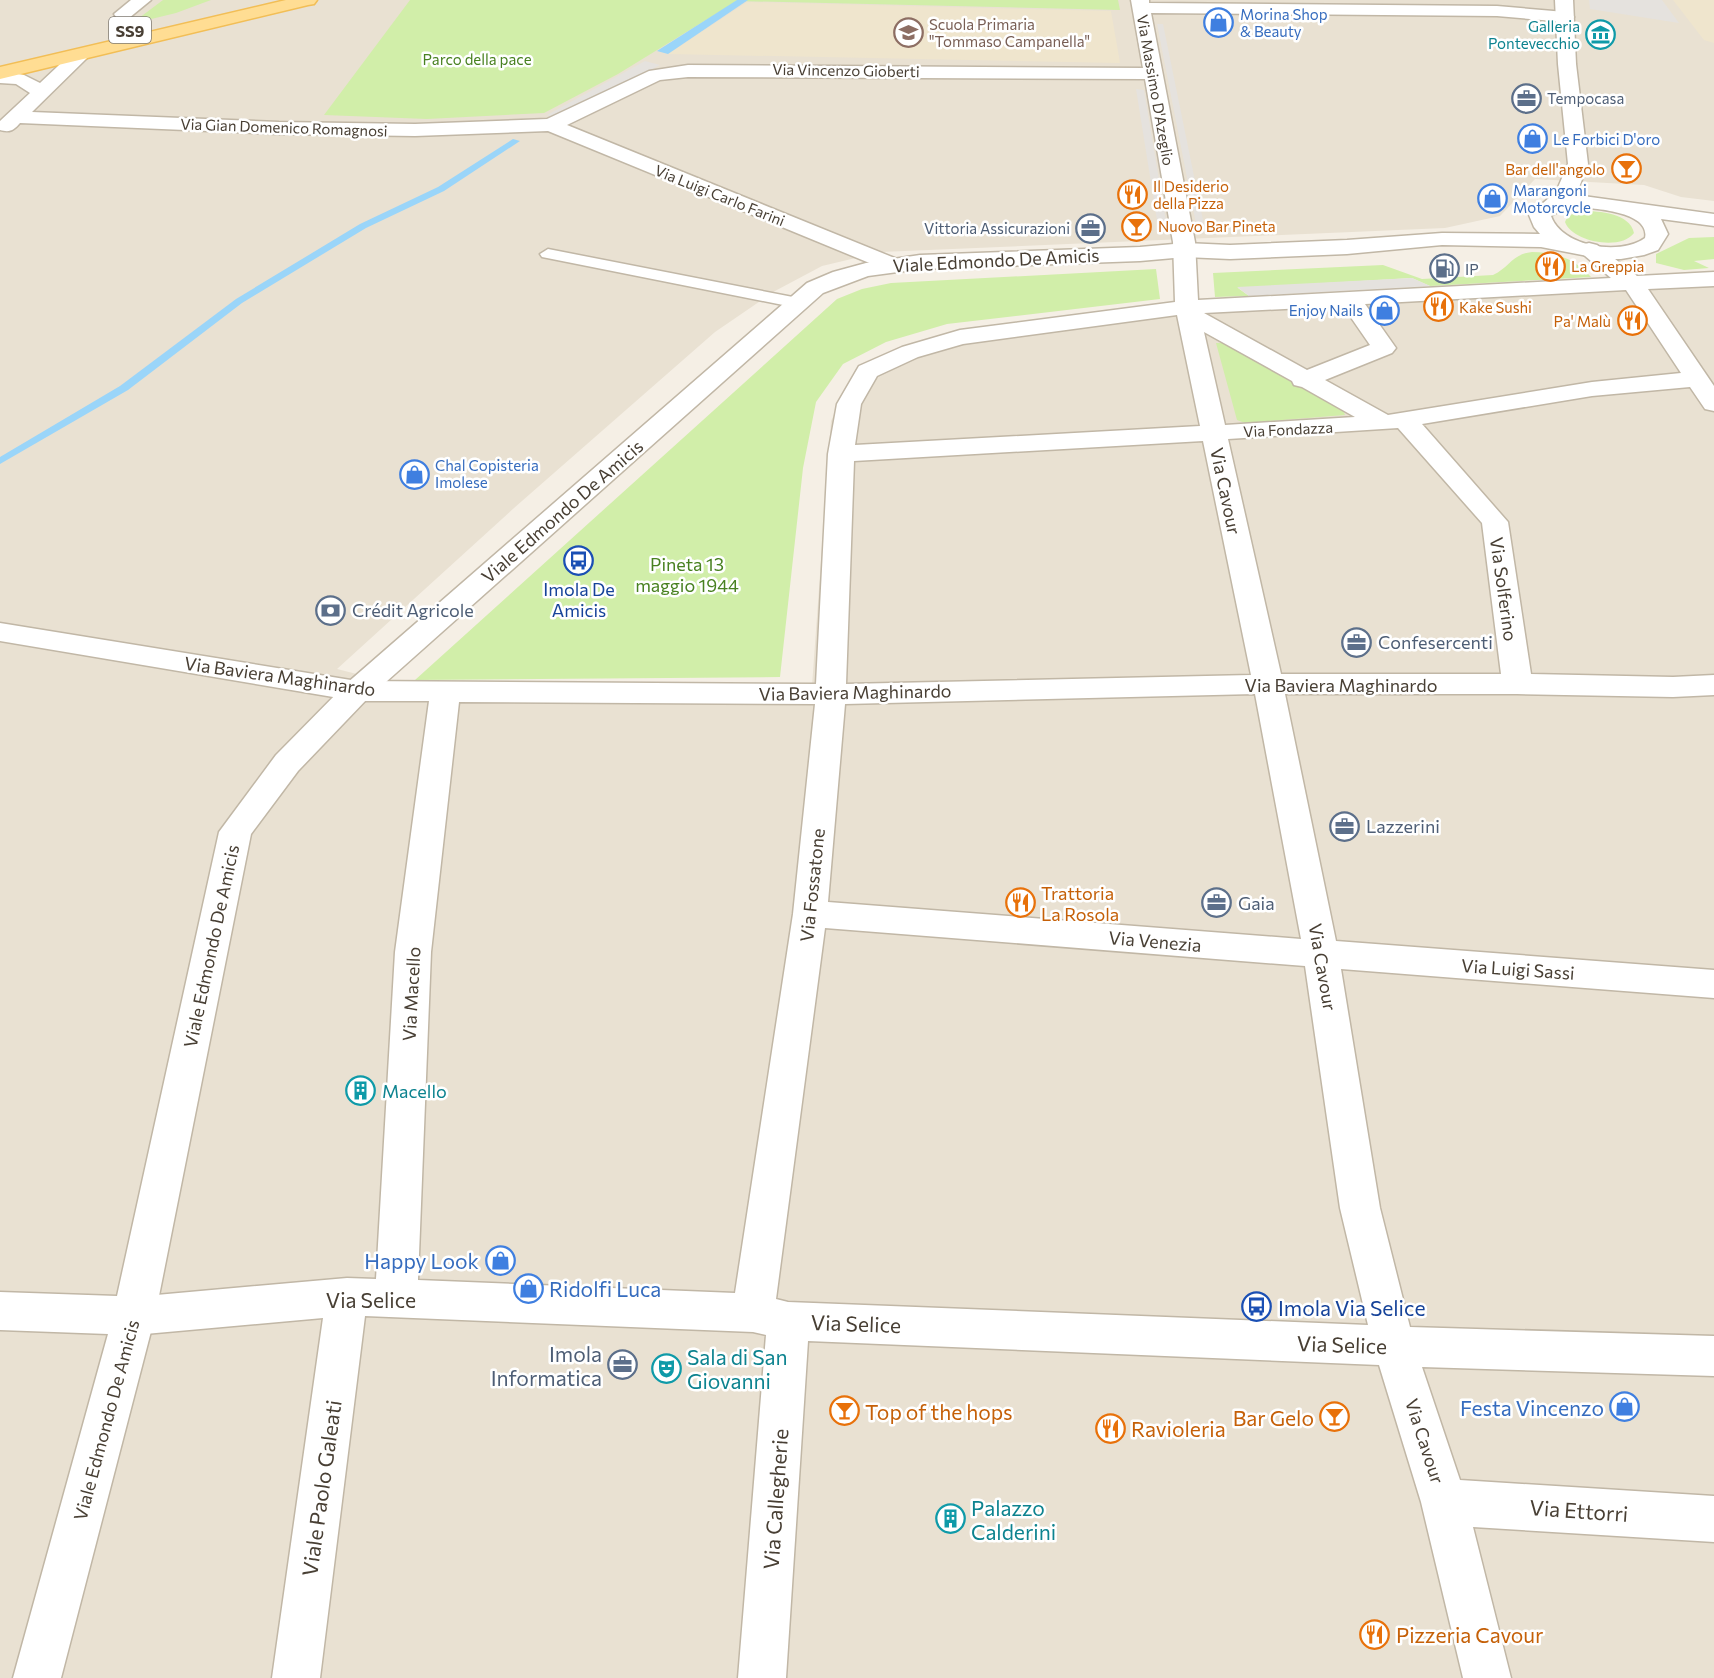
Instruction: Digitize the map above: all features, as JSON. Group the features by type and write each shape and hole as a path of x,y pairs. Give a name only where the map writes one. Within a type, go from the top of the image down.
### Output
{"main road":[{"name":"SS9","path":"0,60 260,0"},
{"name":"SS9","path":"0,75 308,0"}],"street":[{"path":"123,14 142,0"},
{"path":"1141,4 1497,11 1565,9 1567,64 1578,164 1566,194 1558,203"},
{"name":"Via Massimo D'Azeglio","path":"1141,4 1185,250"},
{"path":"0,132 81,54"},
{"name":"Via Vincenzo Gioberti","path":"551,125 656,75 688,70 1153,74"},
{"path":"0,75 33,85 40,93"},
{"name":"Via Gian Domenico Romagnosi","path":"16,117 335,129 415,130 551,125"},
{"name":"Via Luigi Carlo Farini","path":"551,125 889,264"},
{"path":"1578,164 1621,207 1653,224 1657,232 1647,245 1661,282"},
{"path":"1558,203 1574,201 1714,220"},
{"name":"Viale Edmondo De Amicis","path":"1442,239 1540,215 1546,208 1558,203"},
{"path":"1540,215 1541,224 1548,233 1581,248 1632,283 1714,404"},
{"name":"Viale Edmondo De Amicis","path":"38,1678 134,1316 235,832 287,763 357,691 815,288 844,274 889,264 1140,254 1185,250 1230,252 1347,247 1442,239 1541,242 1606,253 1714,228"},
{"name":"Via Cavour","path":"1185,250 1189,311 1268,684 1322,954 1360,1208 1394,1346 1444,1502 1486,1678"},
{"path":"841,454 849,404 868,371 910,352 960,337 1189,311 1349,297 1714,279"},
{"path":"1303,380 1384,348 1349,297"},
{"name":"Via Solferino","path":"1189,311 1303,380 1394,422 1495,522 1517,684"},
{"name":"Via Fondazza","path":"841,454 1394,422 1592,388 1696,379"},
{"name":"Via Fossatone","path":"770,1317 831,694 841,454"},
{"name":"Via Baviera Maghinardo","path":"0,632 357,691 831,694 1268,684 1517,684 1673,687 1714,685"},
{"name":"Via Macello","path":"396,1298 412,952 446,692"},
{"name":"Via Venezia","path":"810,914 1322,954"},
{"name":"Via Luigi Sassi","path":"1322,954 1714,984"},
{"name":"Via Selice","path":"0,1311 134,1316 347,1297 396,1298 1394,1346 1714,1356"},
{"name":"Viale Paolo Galeati","path":"296,1678 347,1297"},
{"name":"Via Callegherie","path":"762,1678 770,1317"},
{"name":"Via Ettorri","path":"1444,1502 1714,1519"}],"lane":[{"path":"548,254 798,303"}],"shaded area":[{"path":"0,0 1714,0 1714,201 1681,197 1644,185 1535,179 1500,216 1445,228 881,252 822,266 775,291 715,332 514,508 337,669 412,688 812,686 831,421 856,369 896,349 959,330 1122,309 1714,282 1714,1678 0,1678"},
{"path":"1589,0 1662,0 1679,23 1590,9"},
{"path":"1673,0 1714,0 1714,43 1704,40"},
{"name":"Scuola Primaria \"Tommaso Campanella\"","path":"747,2 1111,11 1120,63 668,54"},
{"path":"1157,24 1163,24 1205,230 1197,229"},
{"path":"645,61 660,65 559,119 547,115"},
{"path":"1136,89 1144,90 1166,221 1157,220"},
{"path":"1412,278 1430,286 1249,296 1237,287"}],"green space":[{"path":"163,0 211,0 176,13 139,22 139,18"},
{"name":"Parco della pace","path":"410,0 1118,0 1120,10 737,1 618,74 544,113 427,119 324,115"},
{"path":"1583,211 1613,214 1620,217 1627,221 1634,233 1628,239 1619,242 1597,242 1586,239 1569,229 1565,222 1570,216"},
{"path":"1714,237 1714,259 1694,261 1709,268 1684,270 1656,263 1656,254 1689,238"},
{"path":"1532,252 1549,253 1572,261 1591,277 1430,286 1412,278 1238,288 1249,296 1215,297 1213,273 1383,265 1422,279 1493,275 1520,255"},
{"name":"Pineta 13 maggio 1944","path":"1156,269 1160,299 947,324 886,342 843,364 816,402 803,468 780,677 415,680 837,299 862,289 891,283"},
{"path":"1216,343 1228,343 1342,408 1345,415 1245,423 1237,420"}],"water":[{"path":"737,0 748,0 668,54 657,51"}],"waterway":[{"path":"0,461 124,388 239,301 363,226 441,189 516,141"}],"place":[{"name":"Morina Shop & Beauty","path":"1219,23"},
{"name":"Scuola Primaria \"Tommaso Campanella\"","path":"908,33"},
{"name":"Galleria Pontevecchio","path":"1601,35"},
{"name":"Tempocasa","path":"1526,98"},
{"name":"Le Forbici D'oro","path":"1532,139"},
{"name":"Bar dell'angolo","path":"1626,169"},
{"name":"Il Desiderio della Pizza","path":"1132,195"},
{"name":"Marangoni Motorcycle","path":"1492,199"},
{"name":"Nuovo Bar Pineta","path":"1137,226"},
{"name":"Vittoria Assicurazioni","path":"1091,228"},
{"name":"La Greppia","path":"1550,266"},
{"name":"IP","path":"1444,269"},
{"name":"Kake Sushi","path":"1438,307"},
{"name":"Enjoy Nails","path":"1384,310"},
{"name":"Pa' Malù","path":"1632,321"},
{"name":"Chal Copisteria Imolese","path":"414,474"},
{"name":"Imola De Amicis","path":"579,560"},
{"name":"Crédit Agricole","path":"331,610"},
{"name":"Confesercenti","path":"1357,642"},
{"name":"Lazzerini","path":"1345,826"},
{"name":"Trattoria La Rosola","path":"1020,903"},
{"name":"Gaia","path":"1217,903"},
{"name":"Macello","path":"361,1091"},
{"name":"Happy Look","path":"500,1260"},
{"name":"Ridolfi Luca","path":"528,1288"},
{"name":"Imola Via Selice","path":"1257,1307"},
{"name":"Imola Informatica","path":"623,1365"},
{"name":"Sala di San Giovanni","path":"666,1368"},
{"name":"Festa Vincenzo","path":"1625,1407"},
{"name":"Top of the hops","path":"844,1411"},
{"name":"Bar Gelo","path":"1335,1417"},
{"name":"Ravioleria","path":"1110,1428"},
{"name":"Palazzo Calderini","path":"950,1519"},
{"name":"Pizzeria Cavour","path":"1375,1634"}]}
